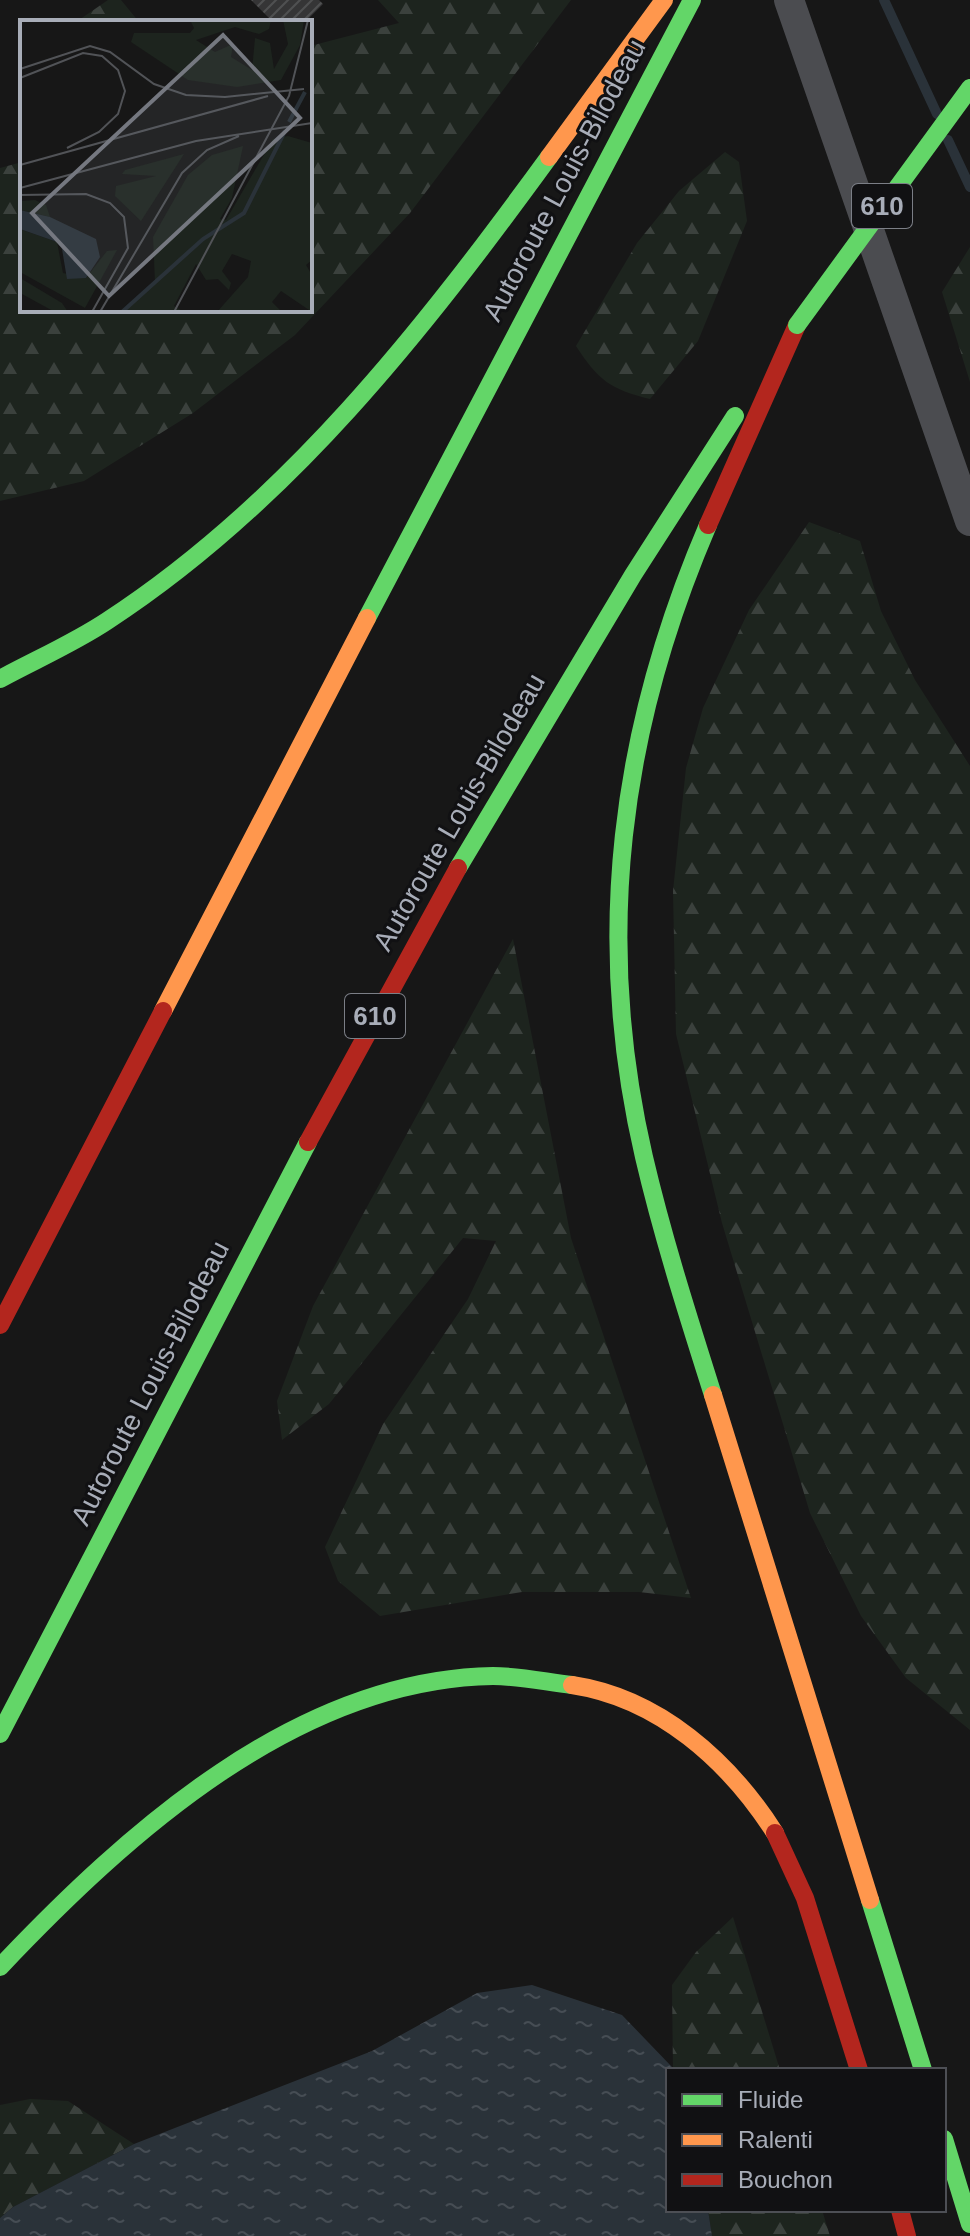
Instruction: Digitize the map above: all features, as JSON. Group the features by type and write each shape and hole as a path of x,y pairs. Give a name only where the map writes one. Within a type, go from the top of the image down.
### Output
{"highway":[{"path":"0,679 69,643 161,584 227,533 298,466 365,393 437,306 664,0"},
{"name":"Autoroute Louis-Bilodeau","path":"0,1325 621,129 692,0"},
{"name":"Autoroute Louis-Bilodeau","path":"0,1734 218,1311 454,872 615,602 797,325 970,88"},
{"path":"797,325 678,598 651,682 628,773 619,836 614,900 617,993 636,1125 664,1238 922,2068"},
{"path":"0,1967 69,1895 150,1824 210,1780 268,1744 345,1708 418,1685 464,1677 537,1678 609,1694 650,1711 702,1745 746,1791 775,1833 797,1878 858,2068"},
{"path":"946,2146 970,2224"},
{"path":"901,2212 907,2236"}],"street":[{"path":"789,0 970,521"}],"green space":[{"path":"108,0 121,0 137,20 79,20"},
{"path":"378,0 571,0 410,213 295,335 193,413 84,481 0,501 0,168 20,163 20,312 312,312 312,45 399,23"},
{"path":"725,152 739,162 747,221 698,341 650,399 615,387 599,376 576,346 637,243 679,191"},
{"path":"970,247 970,382 942,292"},
{"path":"809,522 860,541 881,611 915,680 970,766 970,1730 906,1678 861,1616 810,1513 722,1223 676,1034 673,891 686,768 703,708 749,610"},
{"path":"513,939 571,1238 691,1598 639,1592 522,1592 380,1616 338,1581 325,1547 383,1424 468,1299 496,1241 463,1238 329,1404 282,1440 277,1401 313,1306"},
{"path":"733,1917 779,2068 673,2068 672,1985 696,1952"},
{"path":"30,2099 68,2101 134,2144 13,2207 0,2218 0,2105"},
{"path":"708,2212 823,2212 830,2236 712,2236"}],"water":[{"path":"532,1985 622,2015 672,2067 666,2068 666,2212 708,2212 712,2236 0,2236 0,2218 13,2207 134,2144 372,2051 477,1993"}],"building":[{"path":"251,0 319,0 323,4 307,20 271,20"}],"waterway":[{"path":"884,0 937,114"},
{"path":"948,140 970,187"}],"traffic: fast":[{"path":"367,618 692,0"},
{"path":"797,325 970,88"},
{"path":"0,679 94,629 173,574 235,523 293,468 402,349 549,157"},
{"path":"458,868 633,575 735,416"},
{"path":"708,525 678,602 654,679 636,757 624,836 619,915 620,995 628,1075 644,1157 713,1395"},
{"path":"0,1734 308,1142"},
{"path":"0,1967 103,1865 160,1817 221,1772 284,1734 351,1704 421,1684 493,1676 572,1685"},
{"path":"870,1900 922,2068"},
{"path":"946,2146 970,2224"}],"traffic: slow":[{"path":"549,157 664,0"},
{"path":"163,1011 367,618"},
{"path":"713,1395 870,1900"},
{"path":"572,1685 634,1703 689,1737 736,1781 775,1833"}],"traffic: jam":[{"path":"708,525 797,325"},
{"path":"308,1142 458,868"},
{"path":"0,1325 163,1011"},
{"path":"775,1833 805,1898 858,2068"},
{"path":"901,2212 907,2236"}]}
